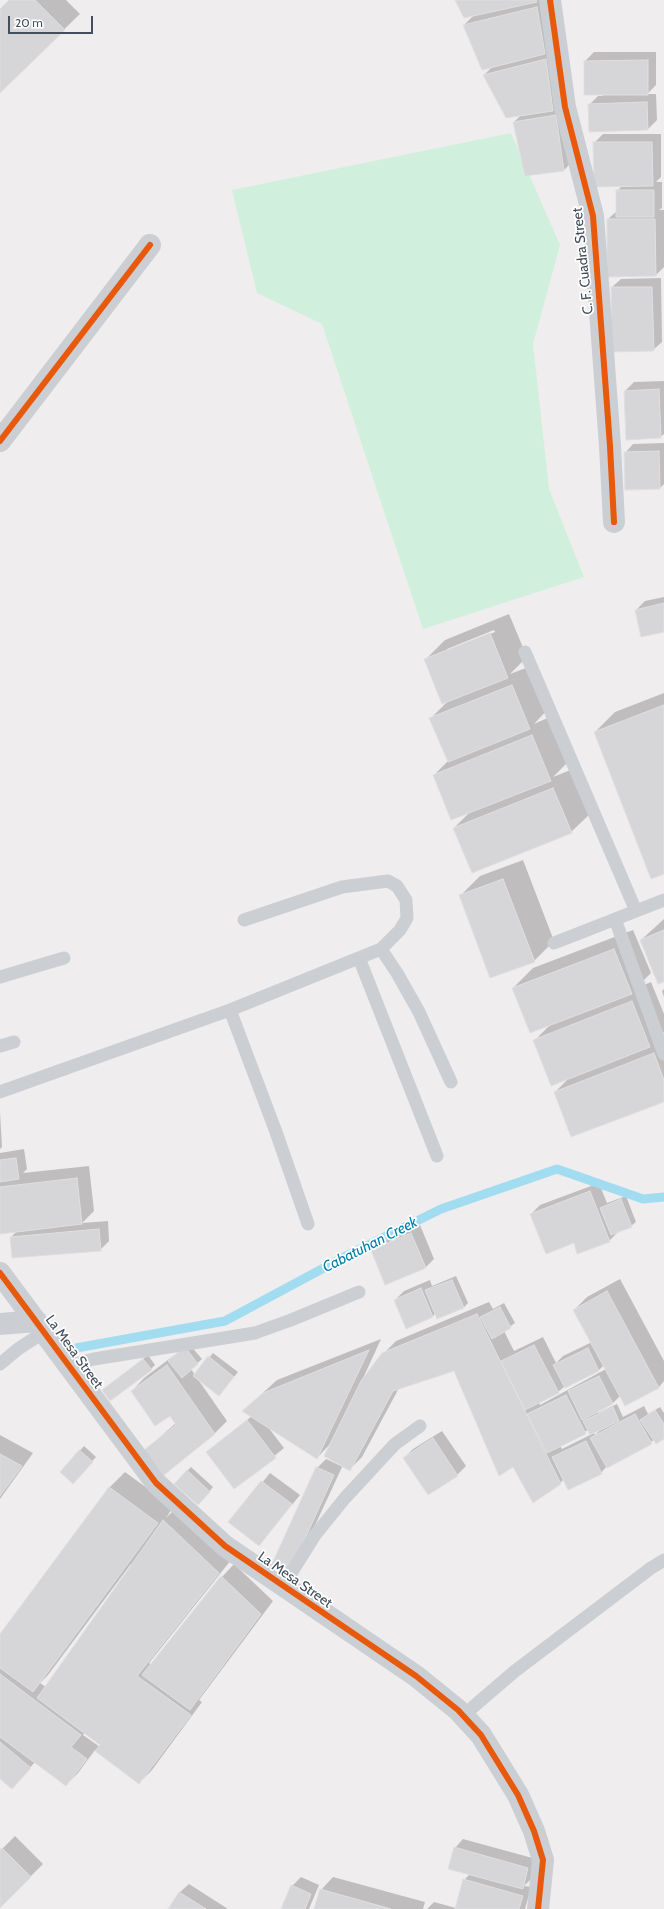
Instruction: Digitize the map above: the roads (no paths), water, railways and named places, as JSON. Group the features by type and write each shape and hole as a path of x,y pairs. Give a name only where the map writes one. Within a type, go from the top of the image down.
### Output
{"street":[{"name":"C. F. Cuadra Street","path":"550,0 566,107 593,216 614,522"},
{"path":"0,441 150,245"},
{"name":"La Mesa Street","path":"0,1273 156,1483 225,1546 416,1676 464,1717 480,1736 518,1795 534,1831 543,1860 538,1909"},
{"path":"0,1324 20,1324 52,1343"}],"lane":[{"path":"525,652 636,911"},
{"path":"0,1092 230,1010 381,949 400,930 407,918 406,900 396,886 388,881 342,887 244,920"},
{"path":"554,943 664,900"},
{"path":"615,919 664,1054"},
{"path":"381,949 397,973 419,1012 451,1082"},
{"path":"0,978 64,958"},
{"path":"359,958 437,1156"},
{"path":"230,1010 276,1132 308,1224"},
{"path":"0,1046 14,1042"},
{"path":"0,1363 18,1349 52,1343 82,1362 255,1333 359,1292"},
{"path":"283,1586 315,1535 345,1498 396,1444 420,1426"},
{"path":"464,1717 515,1671 651,1568 664,1560"}],"waterway":[{"name":"Cabatuhan Creek","path":"76,1348 225,1321 348,1255 441,1209 557,1169 643,1199 664,1197"}]}
